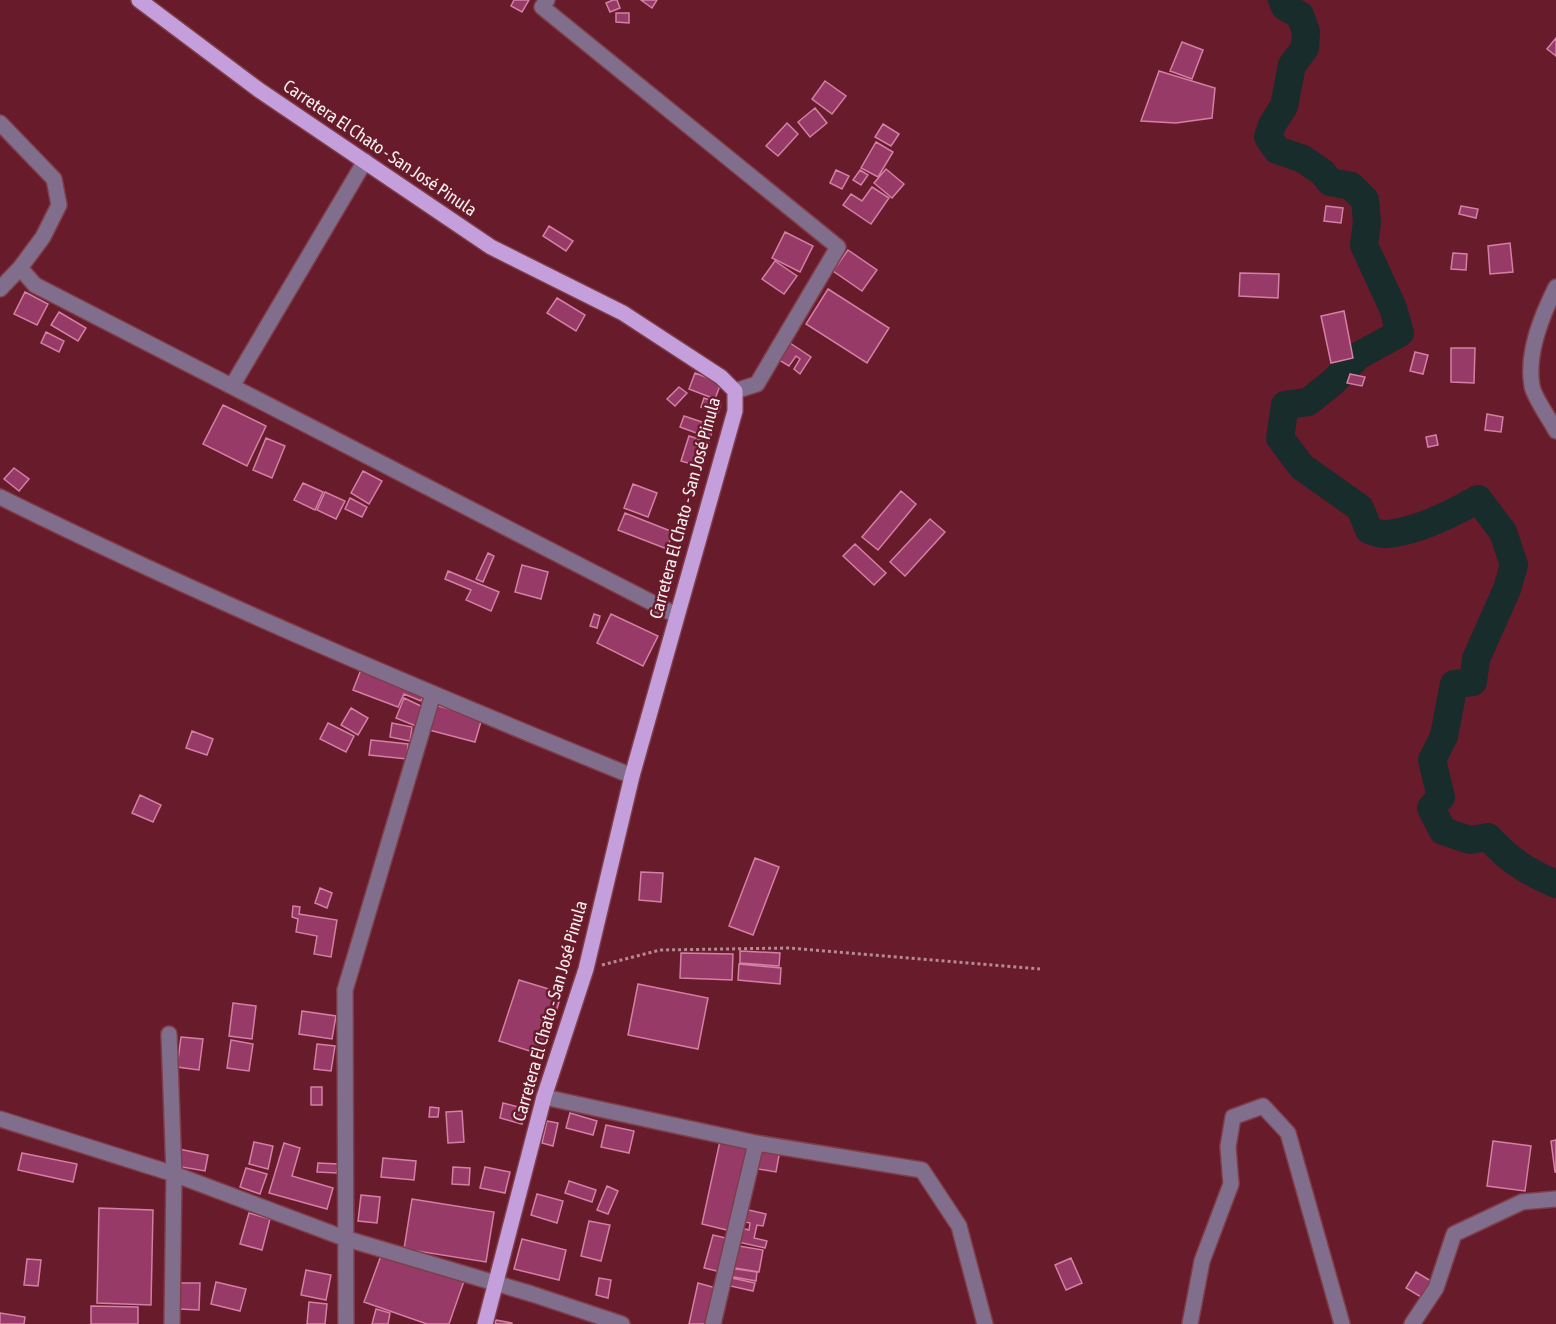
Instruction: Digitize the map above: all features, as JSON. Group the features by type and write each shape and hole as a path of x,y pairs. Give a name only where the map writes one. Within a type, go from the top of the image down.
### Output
{"main road":[{"name":"Carretera El Chato - San José Pinula","path":"139,0 259,90 491,247 623,313 721,377 735,391 735,411 632,776 586,969 544,1097 485,1324"}],"street":[{"path":"546,0 542,7 838,247 758,384 735,391"},
{"path":"0,123 54,179 59,205 43,237 20,268 0,289"},
{"path":"232,386 365,161"},
{"path":"20,268 35,285 676,615"},
{"path":"1556,287 1536,337 1532,361 1532,387 1556,431"},
{"path":"0,498 80,537 433,694 632,776"},
{"path":"346,1324 345,990 433,694"},
{"path":"170,1034 174,1174 172,1324"},
{"path":"544,1097 756,1143 922,1170 959,1226 985,1324"},
{"path":"1190,1324 1202,1261 1231,1184 1228,1147 1233,1116 1263,1106 1288,1133 1342,1324"},
{"path":"0,1119 174,1174 344,1238 622,1324"},
{"path":"713,1324 756,1143"},
{"path":"1412,1324 1436,1288 1454,1234 1522,1202 1556,1199"}],"path":[{"path":"586,969 660,950 757,948 789,948 1040,969"}],"building":[{"path":"514,0 529,0 522,12 511,6"},
{"path":"617,0 620,8 610,12 606,3"},
{"path":"641,0 657,0 652,8"},
{"path":"616,13 629,13 629,23 616,22"},
{"path":"1556,38 1556,56 1547,49"},
{"path":"1182,42 1203,50 1192,79 1170,71"},
{"path":"1159,71 1215,88 1212,118 1176,123 1141,121"},
{"path":"825,81 846,96 832,114 812,99"},
{"path":"815,108 827,123 810,137 798,122"},
{"path":"787,123 798,134 778,156 766,146"},
{"path":"883,124 899,134 891,146 875,137"},
{"path":"876,142 893,152 878,177 861,168"},
{"path":"886,169 904,184 892,198 874,183"},
{"path":"836,170 849,176 842,189 830,183"},
{"path":"860,170 868,175 861,185 853,180"},
{"path":"872,187 889,198 871,224 843,205 851,194 862,201"},
{"path":"1326,206 1343,208 1341,223 1324,221"},
{"path":"1461,206 1478,209 1476,218 1459,214"},
{"path":"549,226 573,241 566,251 543,236"},
{"path":"785,232 813,246 800,272 772,258"},
{"path":"1510,243 1513,272 1490,274 1488,246"},
{"path":"848,250 877,270 862,291 833,271"},
{"path":"1453,253 1467,254 1466,270 1451,269"},
{"path":"775,261 797,276 784,294 762,279"},
{"path":"1240,273 1279,274 1278,298 1239,296"},
{"path":"828,289 889,328 867,363 806,324"},
{"path":"25,292 48,304 37,325 14,314"},
{"path":"557,298 585,315 576,331 547,313"},
{"path":"1344,311 1353,358 1331,363 1321,316"},
{"path":"59,312 86,328 78,341 51,325"},
{"path":"46,332 64,341 59,352 41,343"},
{"path":"790,343 811,357 800,374 794,369 800,359 796,356 789,366 779,360"},
{"path":"1451,348 1475,348 1474,383 1451,382"},
{"path":"1415,352 1428,355 1423,374 1410,371"},
{"path":"695,373 721,383 715,399 689,389"},
{"path":"1350,374 1365,377 1362,386 1347,383"},
{"path":"679,387 687,393 675,406 667,399"},
{"path":"704,398 721,404 718,413 701,407"},
{"path":"223,405 266,426 247,466 203,444"},
{"path":"1487,414 1503,417 1501,432 1485,430"},
{"path":"684,416 714,426 710,438 680,427"},
{"path":"1436,435 1438,445 1428,447 1426,437"},
{"path":"689,436 709,442 702,467 681,461"},
{"path":"266,438 285,446 272,478 253,470"},
{"path":"14,468 29,479 19,491 4,479"},
{"path":"363,471 382,481 369,504 351,493"},
{"path":"303,483 323,492 315,510 294,500"},
{"path":"633,484 657,493 648,517 624,508"},
{"path":"901,491 916,504 878,550 862,537"},
{"path":"325,492 345,501 336,519 317,510"},
{"path":"350,498 367,507 362,517 345,509"},
{"path":"625,513 673,532 667,549 618,530"},
{"path":"930,519 945,532 905,576 890,562"},
{"path":"855,544 886,573 874,585 843,556"},
{"path":"488,553 494,556 483,582 476,579"},
{"path":"522,565 548,572 541,599 515,592"},
{"path":"448,571 499,592 491,611 466,600 471,590 445,579"},
{"path":"594,614 600,616 597,628 590,626"},
{"path":"611,614 658,636 643,666 597,643"},
{"path":"362,667 425,692 421,701 404,694 398,707 353,690"},
{"path":"404,698 423,707 416,726 396,718"},
{"path":"435,705 482,718 475,742 429,730"},
{"path":"351,708 368,718 358,735 341,725"},
{"path":"328,723 354,736 346,752 320,739"},
{"path":"392,723 412,727 410,741 390,737"},
{"path":"192,731 213,739 207,755 186,748"},
{"path":"371,740 408,744 407,759 369,755"},
{"path":"140,795 161,805 153,822 132,813"},
{"path":"755,858 779,867 753,935 729,926"},
{"path":"641,872 663,873 661,902 639,900"},
{"path":"320,888 332,893 327,908 315,903"},
{"path":"293,906 300,907 299,914 337,920 331,957 314,954 317,936 296,932 298,919 292,917"},
{"path":"740,951 780,953 779,966 740,963"},
{"path":"681,953 733,954 732,980 680,978"},
{"path":"739,964 781,968 780,984 738,980"},
{"path":"519,980 562,993 542,1055 499,1041"},
{"path":"638,984 708,998 698,1049 628,1035"},
{"path":"233,1003 256,1006 252,1039 229,1036"},
{"path":"302,1011 336,1016 332,1039 299,1034"},
{"path":"181,1037 203,1039 199,1070 177,1067"},
{"path":"231,1040 253,1044 249,1071 227,1068"},
{"path":"317,1044 335,1046 331,1071 314,1069"},
{"path":"311,1087 322,1087 322,1105 311,1105"},
{"path":"503,1103 526,1109 522,1124 500,1118"},
{"path":"430,1107 439,1108 438,1117 429,1117"},
{"path":"462,1111 464,1142 448,1143 446,1112"},
{"path":"570,1113 597,1121 593,1135 566,1128"},
{"path":"547,1121 558,1123 553,1146 542,1143"},
{"path":"606,1125 634,1131 629,1153 601,1147"},
{"path":"1556,1140 1556,1172 1555,1172 1551,1141"},
{"path":"720,1141 750,1147 731,1231 702,1224"},
{"path":"1493,1141 1531,1146 1525,1191 1487,1186"},
{"path":"254,1142 273,1146 268,1169 249,1164"},
{"path":"284,1143 300,1148 292,1176 333,1188 327,1209 269,1193"},
{"path":"757,1146 780,1150 776,1172 753,1168"},
{"path":"179,1149 208,1155 205,1171 176,1166"},
{"path":"22,1153 77,1164 73,1182 18,1170"},
{"path":"383,1158 416,1161 414,1180 381,1177"},
{"path":"318,1163 338,1164 337,1173 317,1172"},
{"path":"453,1167 470,1168 469,1185 452,1184"},
{"path":"485,1167 510,1172 505,1193 480,1188"},
{"path":"246,1168 267,1174 260,1194 240,1187"},
{"path":"569,1181 596,1190 592,1202 565,1193"},
{"path":"607,1186 618,1191 608,1214 597,1210"},
{"path":"537,1194 563,1201 557,1223 531,1215"},
{"path":"361,1195 380,1197 377,1223 358,1221"},
{"path":"412,1199 494,1212 486,1262 404,1249"},
{"path":"99,1208 153,1210 151,1305 97,1303"},
{"path":"744,1209 766,1214 763,1226 757,1225 754,1238 767,1241 765,1248 738,1242 741,1228 749,1230 750,1223 741,1221"},
{"path":"249,1213 270,1219 262,1250 240,1244"},
{"path":"589,1221 610,1225 601,1261 581,1256"},
{"path":"713,1235 730,1239 721,1272 704,1268"},
{"path":"522,1239 566,1250 559,1280 514,1269"},
{"path":"733,1245 763,1250 759,1272 729,1267"},
{"path":"382,1253 464,1281 449,1324 427,1324 364,1302"},
{"path":"1071,1258 1082,1283 1066,1290 1055,1265"},
{"path":"27,1259 41,1260 38,1286 24,1285"},
{"path":"729,1268 757,1272 756,1281 728,1276"},
{"path":"306,1270 331,1275 326,1300 301,1295"},
{"path":"1416,1272 1431,1281 1421,1297 1406,1288"},
{"path":"727,1277 755,1283 753,1291 726,1285"},
{"path":"599,1278 611,1280 608,1298 596,1295"},
{"path":"216,1282 246,1289 240,1311 211,1304"},
{"path":"180,1283 200,1283 199,1310 179,1309"},
{"path":"698,1283 716,1288 708,1324 689,1324"},
{"path":"309,1302 327,1304 325,1324 307,1324"},
{"path":"91,1306 138,1307 138,1324 91,1324"},
{"path":"376,1309 390,1313 388,1324 372,1324"},
{"path":"0,1313 25,1317 24,1324 0,1324"},
{"path":"496,1320 512,1323 512,1324 495,1324"}],"waterway":[{"path":"1282,0 1285,7 1300,15 1306,32 1305,48 1292,65 1284,106 1272,125 1268,137 1277,150 1303,159 1322,172 1330,182 1351,186 1365,200 1367,222 1364,245 1393,308 1400,333 1358,356 1333,382 1308,402 1285,405 1280,438 1302,467 1360,508 1369,530 1385,534 1423,526 1478,499 1503,532 1514,565 1507,589 1476,659 1473,682 1454,684 1444,736 1432,760 1441,797 1431,808 1443,831 1470,840 1488,837 1519,864 1556,884"}]}
